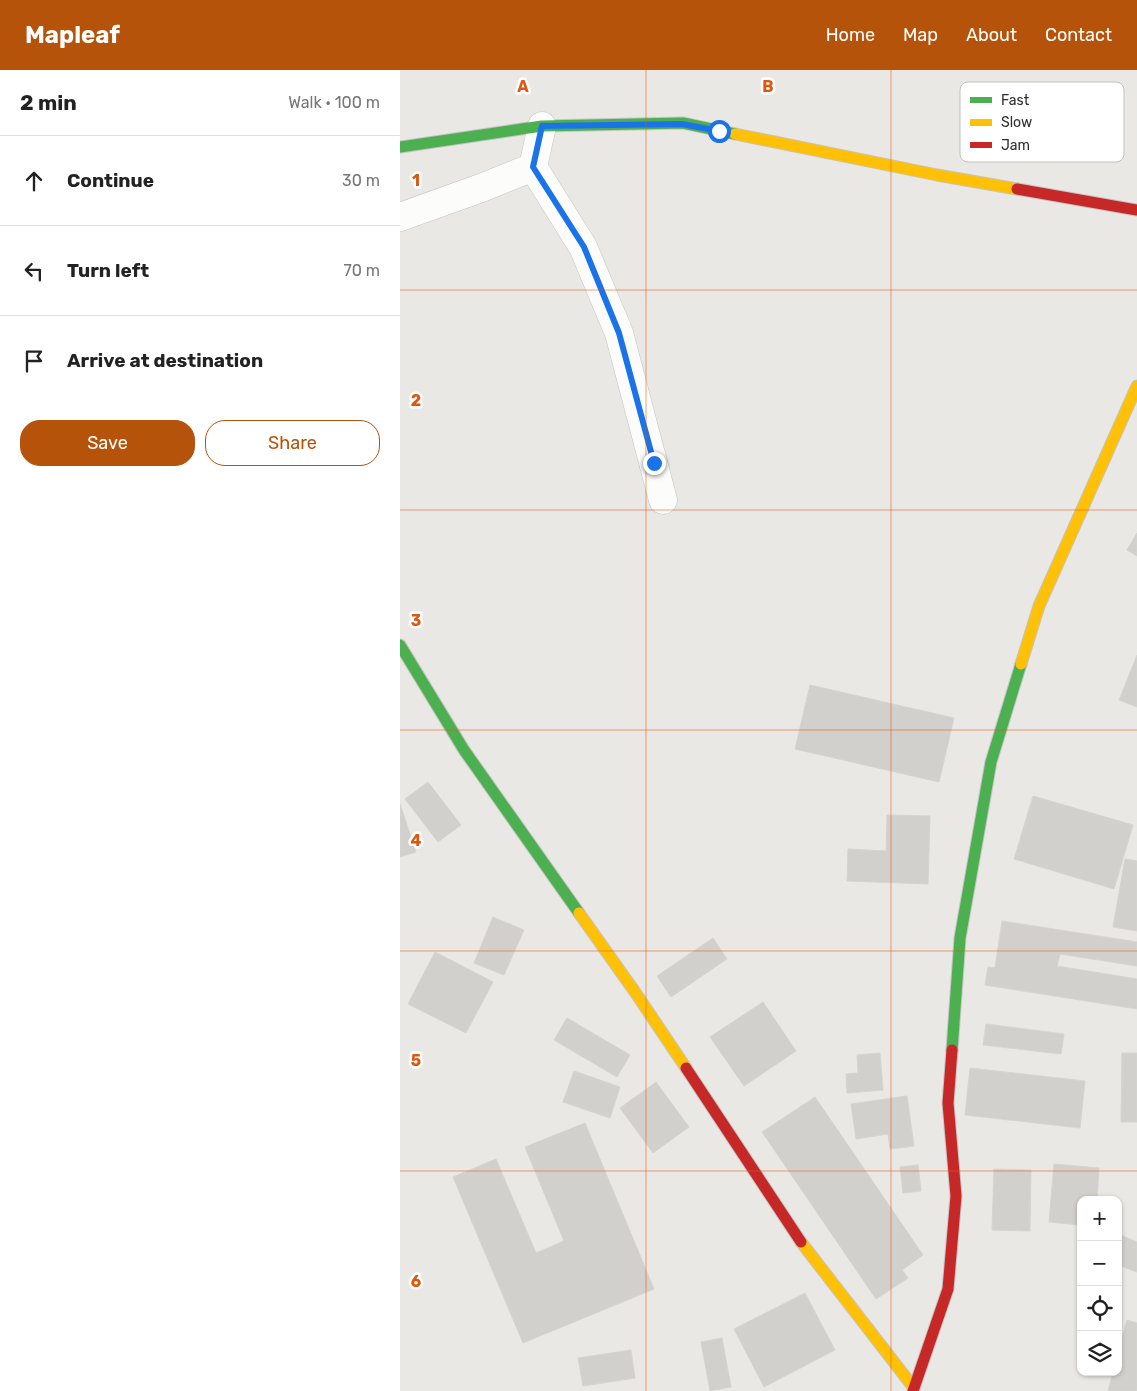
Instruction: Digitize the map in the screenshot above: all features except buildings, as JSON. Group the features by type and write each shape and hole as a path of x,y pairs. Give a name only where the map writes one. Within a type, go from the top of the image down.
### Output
{"street":[{"path":"400,147 542,126 682,124 938,175 1137,210"},
{"path":"542,126 533,167 584,247 619,333 664,500"},
{"path":"400,216 481,188 533,167"},
{"path":"914,1389 948,1289 956,1196 948,1103 960,938 991,762 1039,606 1137,386"},
{"path":"400,645 464,750 635,992 794,1232 914,1389"}],"traffic: fast":[{"path":"400,147 542,126 683,123 735,134"},
{"path":"400,645 464,750 579,913"},
{"path":"952,1050 960,938 991,762 1021,664"}],"traffic: slow":[{"path":"735,134 937,175 1017,189"},
{"path":"1021,664 1039,606 1137,386"},
{"path":"579,913 686,1068"},
{"path":"801,1242 914,1388"}],"traffic: jam":[{"path":"1017,189 1137,210"},
{"path":"913,1391 948,1289 956,1196 948,1103 952,1050"},
{"path":"686,1068 801,1242"}],"route":[{"path":"654,463 619,333 584,247 533,167 542,126 682,124 719,131"}]}
